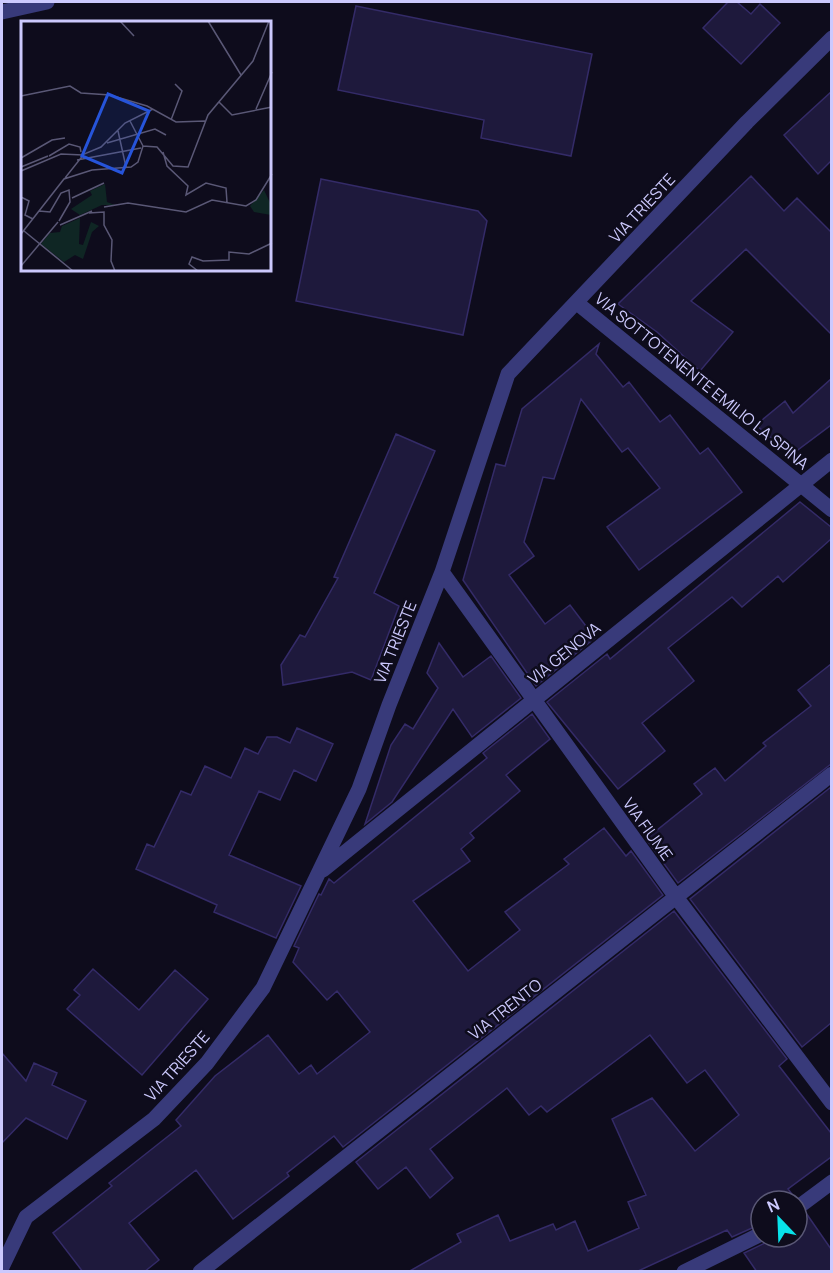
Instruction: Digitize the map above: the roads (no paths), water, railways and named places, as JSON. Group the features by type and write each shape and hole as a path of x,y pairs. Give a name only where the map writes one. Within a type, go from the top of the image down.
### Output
{"street":[{"path":"2,12 47,2"},
{"name":"VIA TRIESTE","path":"2,1267 7,1242 26,1217 154,1119 207,1063 263,988 360,789 389,705 442,572 508,374 747,122 831,38"},
{"name":"VIA SOTTOTENENTE EMILIO LA SPINA","path":"577,303 801,483 831,510"},
{"name":"VIA GENOVA","path":"318,874 831,460"},
{"name":"VIA FIUME","path":"442,572 676,897 831,1102"},
{"name":"VIA TRENTO","path":"200,1272 831,774"},
{"path":"809,1199 831,1182"},
{"path":"684,1272 749,1240"}]}
